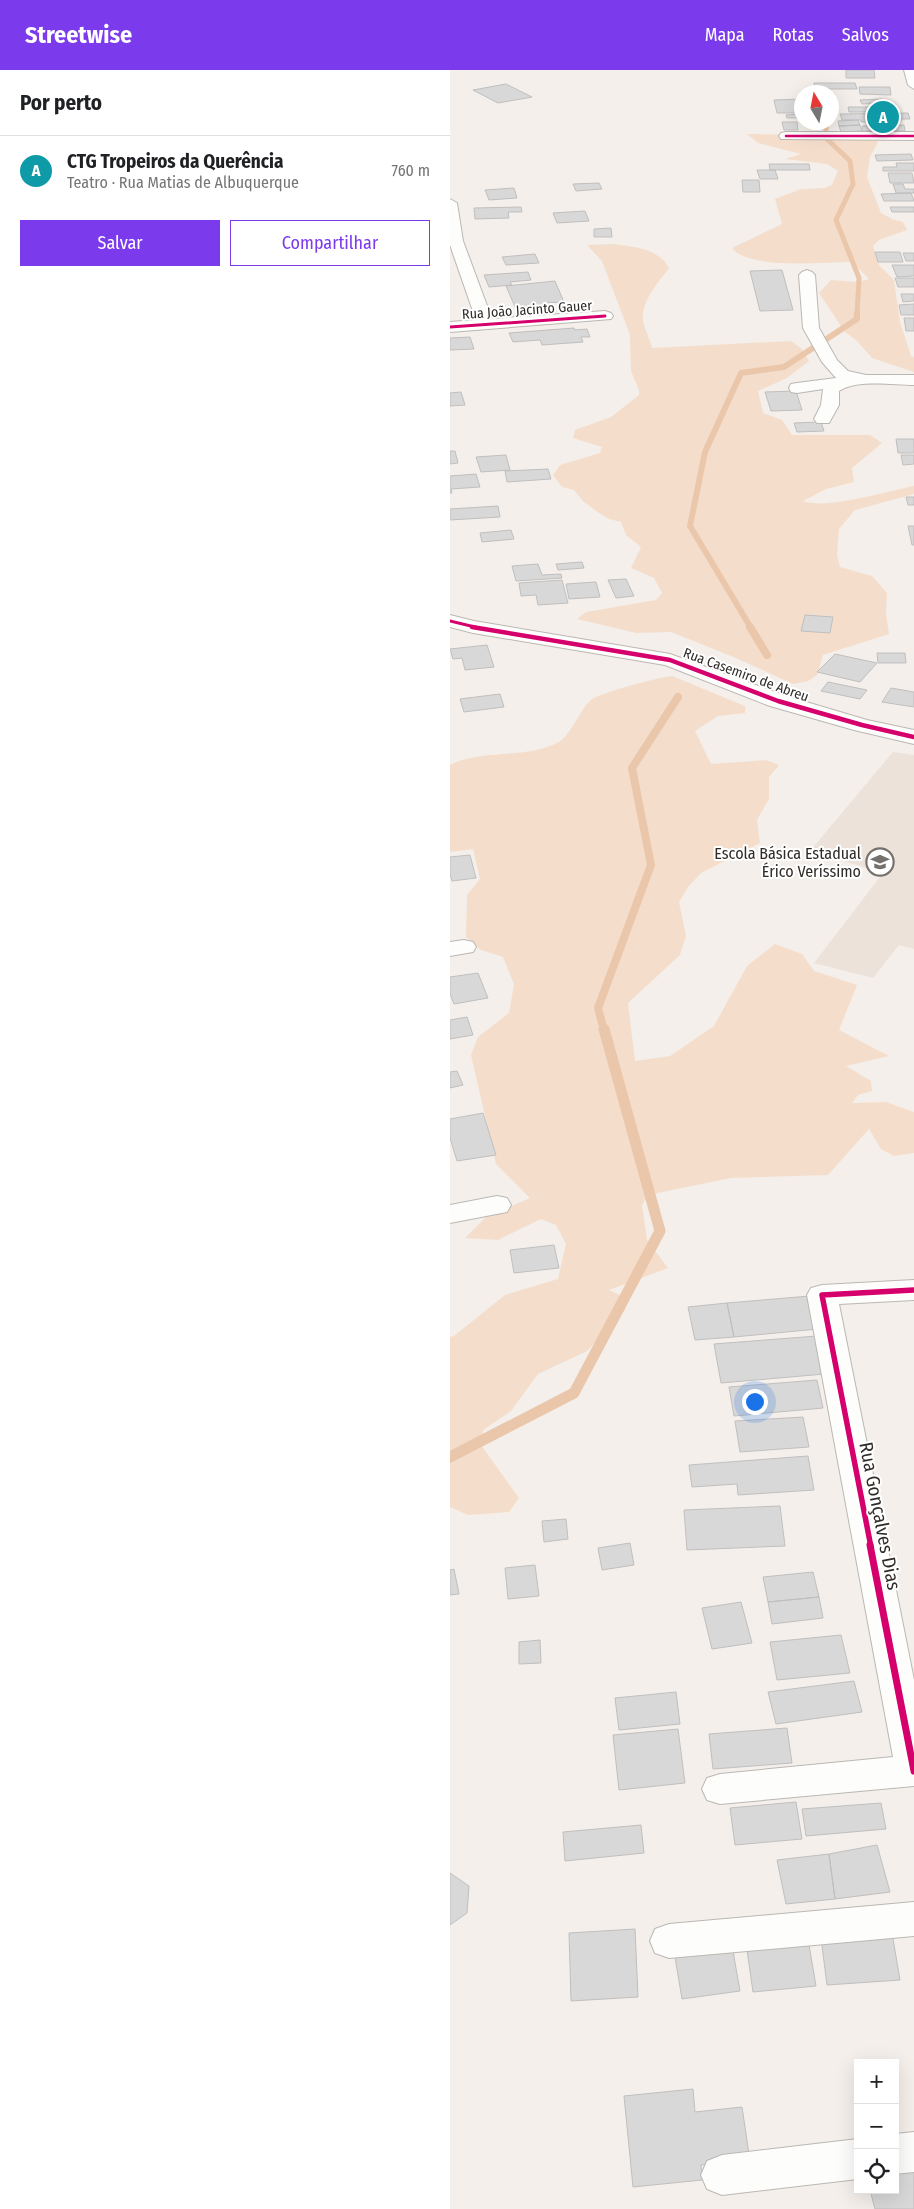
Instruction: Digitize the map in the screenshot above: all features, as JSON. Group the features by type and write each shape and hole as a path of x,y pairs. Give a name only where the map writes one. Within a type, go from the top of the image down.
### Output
{"street":[{"path":"910,70 914,85"},
{"path":"786,136 914,136"},
{"path":"450,203 456,240 486,325"},
{"path":"807,275 811,328 830,362 842,375 857,379 914,380"},
{"name":"Rua João Jacinto Gauer","path":"450,327 605,316"},
{"path":"797,388 857,379"},
{"path":"824,419 830,405 831,389 840,383"},
{"name":"Rua Casemiro de Abreu","path":"450,621 473,627 670,660 778,701 862,725 914,737"},
{"path":"450,1214 497,1205"},
{"name":"Rua Gonçalves Dias","path":"914,1290 822,1295 914,1771"},
{"path":"720,1789 914,1771"},
{"path":"669,1941 914,1919"},
{"path":"899,2154 914,2152"},
{"path":"722,2175 854,2159"}],"shaded area":[{"path":"747,134 846,136 875,139 878,142 870,157 867,177 881,213 903,222 907,230 879,240 873,246 879,265 894,280 900,322 911,356 914,357 914,372 872,358 856,340 845,332 819,293 831,280 858,282 869,279 852,262 770,262 741,255 732,248 782,224 775,199 801,189 825,188 832,185 838,171 827,164 785,159 801,154 758,143"},
{"path":"613,244 652,252 659,256 669,268 650,295 644,310 644,325 652,348 791,341 802,349 809,361 787,378 758,391 763,413 782,420 792,435 870,435 882,443 852,468 854,482 826,489 803,501 813,503 841,502 914,486 914,494 855,510 839,529 837,555 840,567 872,576 887,593 886,614 889,634 823,655 817,675 808,681 793,684 736,658 671,632 636,633 577,619 586,612 656,600 662,593 654,578 631,568 641,547 626,535 621,522 609,519 596,511 583,501 574,490 562,487 553,475 560,465 600,453 602,447 573,438 575,430 611,417 639,395 639,390 631,371 630,335 602,261 587,245"},
{"path":"672,676 745,706 745,713 718,716 695,731 711,764 766,760 779,765 769,777 769,799 757,820 760,843 701,873 688,887 679,902 686,936 680,955 628,1003 635,1061 670,1056 714,1026 747,966 775,944 802,954 814,971 857,985 839,1030 889,1056 846,1066 871,1081 872,1091 858,1095 852,1103 886,1102 914,1112 914,1153 894,1156 881,1149 869,1129 828,1175 731,1178 648,1195 642,1205 647,1240 668,1268 609,1290 624,1297 625,1310 587,1351 538,1374 511,1411 483,1430 481,1445 519,1498 509,1512 468,1515 450,1507 450,1337 454,1336 505,1295 558,1279 566,1244 556,1225 541,1219 498,1240 465,1238 486,1217 530,1198 496,1164 471,1055 478,1037 509,1013 514,984 503,957 481,950 466,937 467,895 480,879 473,849 450,852 450,765 476,757 532,751 559,742 587,704 596,697 655,679"},
{"name":"Escola Básica Estadual Érico Veríssimo","path":"893,752 914,755 914,949 899,945 873,978 814,963 883,873 810,851"}],"building":[{"path":"846,70 874,70 875,78 846,78"},
{"path":"814,83 855,83 857,89 839,89 839,85 814,85"},
{"path":"506,84 532,97 498,103 473,90"},
{"path":"859,87 890,87 891,95 860,94"},
{"path":"794,99 794,113 777,113 774,100"},
{"path":"882,99 884,103 862,104 860,100"},
{"path":"848,107 877,107 879,112 849,112"},
{"path":"908,113 910,119 901,119 901,121 861,122 861,120 842,120 840,114"},
{"path":"794,114 794,118 787,118 786,115"},
{"path":"858,120 860,125 839,126 839,121"},
{"path":"782,122 794,122 794,130 784,130"},
{"path":"860,125 862,131 841,132 839,126"},
{"path":"904,125 905,131 863,131 862,126"},
{"path":"911,154 913,160 877,161 875,155"},
{"path":"896,163 914,163 914,171 883,171 883,167 897,167"},
{"path":"769,164 809,164 810,170 770,170"},
{"path":"757,170 775,170 778,179 760,179"},
{"path":"888,173 912,173 914,183 890,183"},
{"path":"742,180 759,180 760,192 743,192"},
{"path":"599,183 602,189 576,191 573,184"},
{"path":"893,184 903,184 905,189 914,189 914,193 896,193"},
{"path":"514,188 517,198 489,200 485,190"},
{"path":"911,193 914,201 884,201 881,194"},
{"path":"521,207 522,212 508,212 509,218 475,219 474,208"},
{"path":"890,207 914,207 914,212 892,212"},
{"path":"585,211 589,221 557,223 553,213"},
{"path":"611,228 612,237 594,237 594,229"},
{"path":"875,252 900,252 903,262 878,262"},
{"path":"903,253 914,253 914,261 906,261"},
{"path":"535,254 539,263 506,265 502,257"},
{"path":"892,265 914,265 914,276 897,277"},
{"path":"782,270 793,310 760,311 750,271"},
{"path":"528,272 531,280 510,282 512,285 489,287 484,275"},
{"path":"895,278 914,278 914,287 898,287"},
{"path":"555,281 564,302 515,307 506,286"},
{"path":"901,294 914,294 914,301 903,302"},
{"path":"914,304 914,315 901,315 899,305"},
{"path":"904,318 914,318 914,331 906,331"},
{"path":"574,328 575,330 587,329 590,337 581,337 583,342 542,345 540,340 513,342 509,333"},
{"path":"470,337 474,349 450,350 450,338"},
{"path":"796,391 802,410 771,411 765,392"},
{"path":"461,392 465,405 450,406 450,393"},
{"path":"821,422 824,431 797,432 794,423"},
{"path":"896,439 914,439 914,453 898,453"},
{"path":"450,451 455,451 458,463 450,464"},
{"path":"506,455 510,470 481,472 476,457"},
{"path":"901,455 914,455 914,464 903,465"},
{"path":"548,469 551,479 507,482 505,471"},
{"path":"476,474 480,487 451,489 452,493 450,493 450,476"},
{"path":"906,497 914,497 914,505 908,505"},
{"path":"498,506 500,517 450,520 450,509"},
{"path":"908,526 914,526 914,545 912,545"},
{"path":"511,530 514,539 482,542 480,533"},
{"path":"582,562 584,568 558,570 556,564"},
{"path":"538,564 542,575 561,574 562,578 516,581 512,566"},
{"path":"626,579 634,596 616,598 608,580"},
{"path":"562,580 568,603 538,605 536,595 521,596 519,583"},
{"path":"596,582 600,597 569,599 566,584"},
{"path":"805,615 833,617 830,633 801,631"},
{"path":"487,645 494,667 465,670 462,658 453,659 450,649"},
{"path":"877,653 905,653 906,663 878,663"},
{"path":"835,654 877,663 860,682 817,672"},
{"path":"828,682 867,690 860,699 821,691"},
{"path":"891,688 914,692 914,707 882,702"},
{"path":"500,694 504,707 464,712 460,699"},
{"path":"470,855 476,878 452,881 450,857"},
{"path":"478,973 488,998 454,1004 450,994 450,977"},
{"path":"467,1017 473,1035 450,1039 450,1020"},
{"path":"457,1071 463,1085 450,1088 450,1072"},
{"path":"483,1113 496,1155 457,1161 450,1138 450,1119"},
{"path":"554,1245 559,1268 514,1273 510,1250"},
{"path":"810,1296 818,1329 734,1337 727,1303"},
{"path":"727,1303 734,1337 695,1340 688,1307"},
{"path":"817,1336 825,1374 721,1383 714,1344"},
{"path":"817,1380 823,1408 734,1416 729,1387"},
{"path":"803,1417 809,1447 740,1452 735,1421"},
{"path":"808,1456 814,1490 738,1495 737,1484 692,1487 689,1465"},
{"path":"780,1506 785,1546 687,1550 684,1510"},
{"path":"566,1519 568,1539 544,1542 542,1521"},
{"path":"630,1543 634,1565 602,1570 598,1548"},
{"path":"535,1565 539,1596 508,1599 505,1568"},
{"path":"454,1569 459,1594 450,1595 450,1570"},
{"path":"813,1572 819,1597 768,1602 763,1577"},
{"path":"819,1597 823,1618 772,1624 768,1602"},
{"path":"741,1602 752,1643 712,1649 702,1608"},
{"path":"841,1635 850,1673 777,1680 770,1642"},
{"path":"540,1640 541,1663 519,1664 519,1642"},
{"path":"854,1681 862,1712 776,1724 768,1692"},
{"path":"676,1692 680,1724 619,1730 615,1698"},
{"path":"787,1728 792,1763 713,1769 709,1734"},
{"path":"678,1729 685,1783 619,1790 613,1735"},
{"path":"796,1802 802,1839 735,1845 730,1808"},
{"path":"881,1803 886,1829 806,1836 802,1809"},
{"path":"641,1825 644,1853 565,1861 563,1832"},
{"path":"877,1845 890,1892 835,1899 829,1854"},
{"path":"829,1854 835,1899 786,1904 777,1860"},
{"path":"450,1873 469,1886 467,1913 450,1925"},
{"path":"635,1929 638,1997 571,2001 569,1933"},
{"path":"892,1933 900,1980 827,1985 821,1938"},
{"path":"809,1945 816,1986 753,1992 747,1950"},
{"path":"733,1951 740,1991 682,1999 675,1957"},
{"path":"693,2089 695,2112 742,2107 750,2161 701,2165 702,2180 633,2187 624,2096"},
{"path":"914,2170 914,2209 875,2209 871,2194 899,2194 899,2172"}],"waterway":[{"path":"826,130 825,137 850,161 853,184 836,220 859,278 857,315"},
{"path":"751,628 690,526 705,452 741,373 784,367 857,319 857,315"},
{"path":"750,627 767,655"},
{"path":"604,1030 598,1008 651,865 632,768 678,697"},
{"path":"450,1457 574,1393 660,1231 604,1029"}],"cycle path":[{"path":"786,136 914,136"},
{"path":"450,327 605,316"},
{"path":"450,621 473,627 670,660 778,701 862,725 914,737"},
{"path":"914,1290 822,1295 914,1771"}],"place":[{"name":"CTG Tropeiros da Querência","path":"883,117"},
{"name":"Escola Básica Estadual Érico Veríssimo","path":"880,862"}]}
